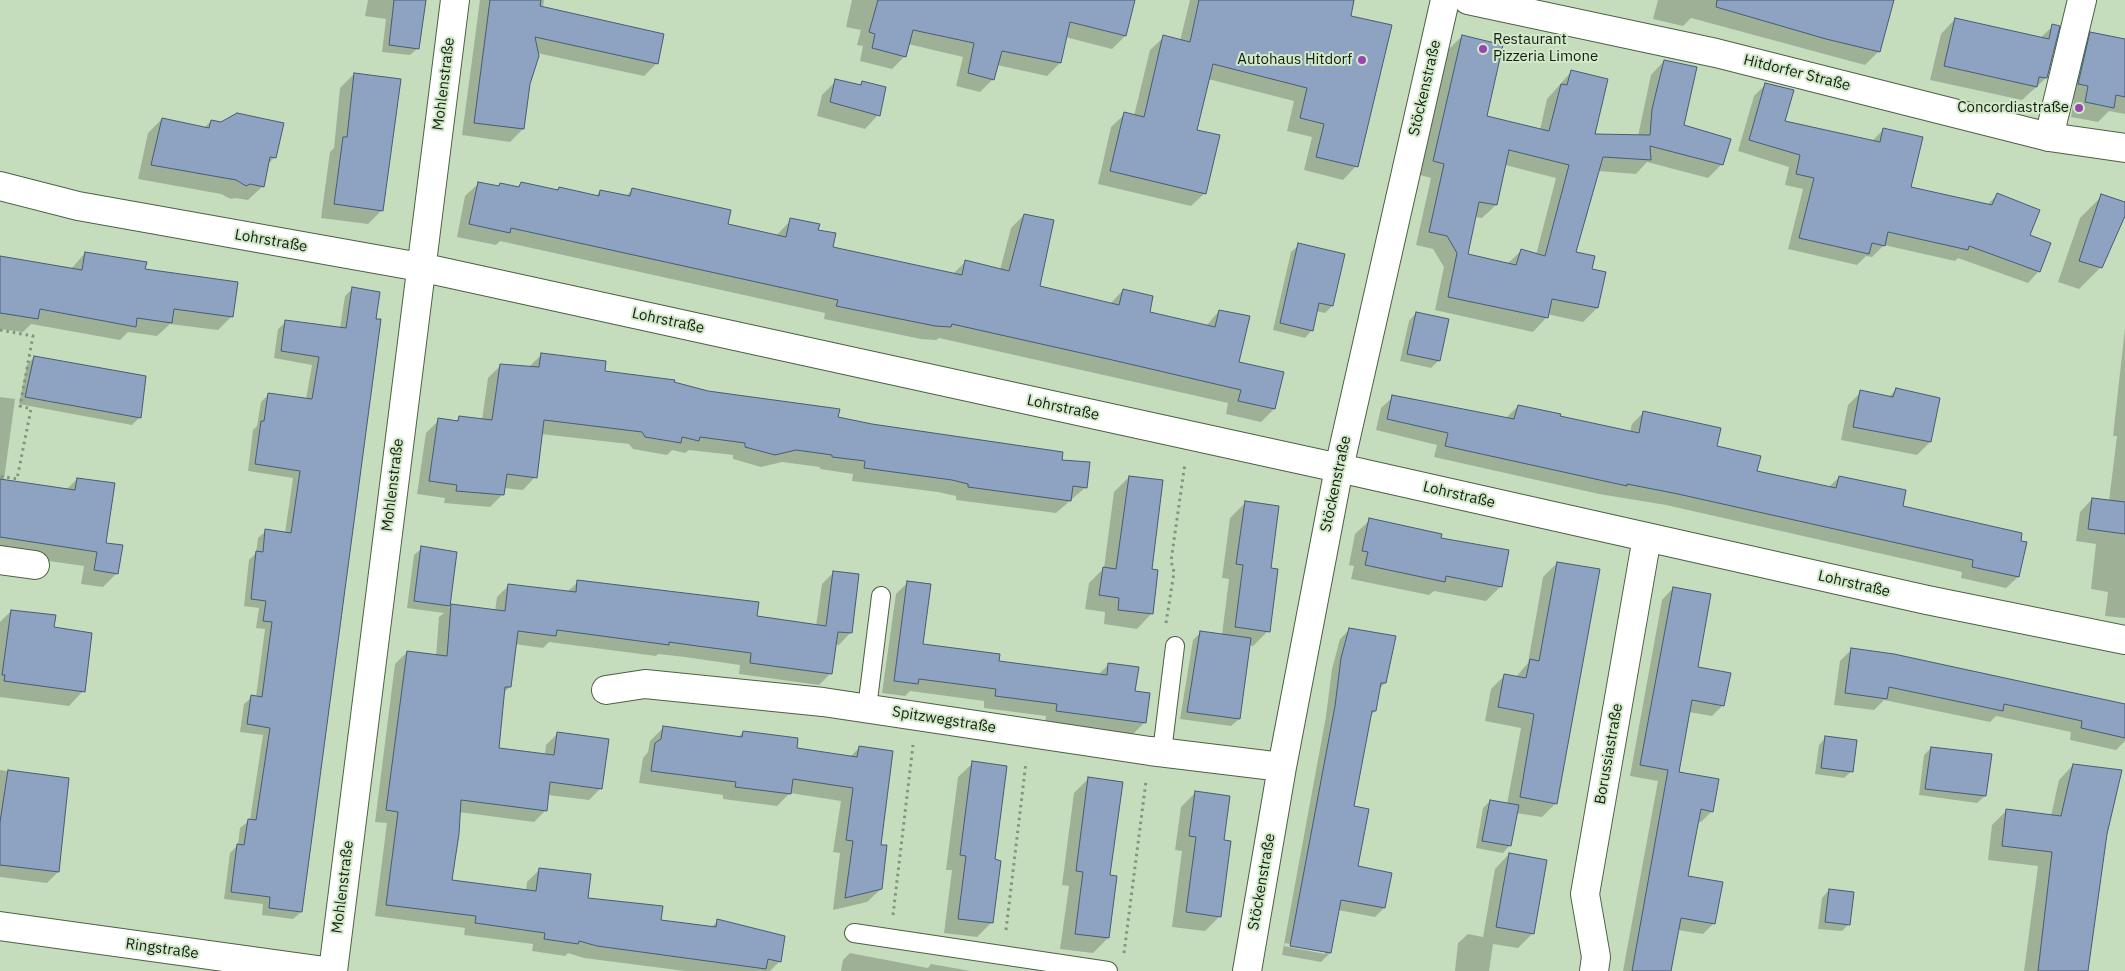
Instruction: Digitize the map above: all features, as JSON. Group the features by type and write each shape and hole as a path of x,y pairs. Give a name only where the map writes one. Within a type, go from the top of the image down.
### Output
{"street":[{"name":"Mohlenstraße","path":"333,971 455,0"},
{"name":"Stöckenstraße","path":"1247,971 1282,768 1339,468 1445,0"},
{"name":"Hitdorfer Straße","path":"1468,0 1716,53 2049,137 2125,148"},
{"path":"2049,137 2082,0"},
{"name":"Lohrstraße","path":"0,186 78,206 420,267 1339,468 1927,600 2125,640"},
{"name":"Borussiastraße","path":"1594,971 1596,957 1585,894 1647,537"},
{"path":"0,560 35,565"},
{"name":"Spitzwegstraße","path":"606,690 645,684 867,708 1282,768"},
{"name":"Ringstraße","path":"0,926 324,971"}],"lane":[{"path":"867,708 881,596"},
{"path":"1156,751 1175,646"},
{"path":"854,933 1003,955 1116,966"}],"path":[{"path":"0,330 33,336 20,406 31,409 17,479 0,476"},
{"path":"1175,646 1165,630 1174,572 1171,561 1190,436"},
{"path":"890,938 916,716"},
{"path":"1003,955 1030,733"},
{"path":"1116,966 1156,751"}],"building":[{"path":"394,0 426,0 419,49 389,45"},
{"path":"490,0 541,0 540,6 664,34 658,64 535,37 539,56 530,84 524,129 474,123"},
{"path":"878,0 1135,0 1126,36 1070,22 1061,63 1002,51 994,80 968,73 974,43 913,30 906,57 872,48 875,34 869,32"},
{"path":"1199,0 1354,0 1351,16 1392,25 1358,167 1316,157 1324,124 1300,118 1307,88 1213,64 1197,130 1220,135 1206,194 1110,171 1124,112 1144,117 1163,35 1190,42"},
{"path":"1717,0 1894,0 1880,52 1826,39 1716,7"},
{"path":"1955,18 2049,39 2052,24 2060,26 2047,78 2039,77 2037,87 1944,66"},
{"path":"2090,32 2125,39 2125,97 2116,95 2114,108 2085,102 2088,86 2078,84"},
{"path":"1462,35 1503,45 1487,116 1549,131 1561,84 1567,85 1571,70 1608,79 1595,134 1650,135 1652,109 1664,60 1697,67 1684,125 1731,139 1723,165 1650,146 1651,160 1603,157 1576,252 1595,256 1592,269 1606,272 1598,308 1552,299 1548,318 1448,297 1457,253 1447,236 1429,232 1444,164 1433,161","holes":["1509,150 1569,165 1545,256 1521,249 1516,265 1468,254 1479,202 1497,205"]},
{"path":"354,73 401,79 383,211 334,204 343,137 347,137"},
{"path":"835,79 861,85 862,81 886,87 880,116 830,102"},
{"path":"1765,83 1794,90 1785,121 1880,142 1883,128 1923,137 1911,187 1992,205 1997,193 2040,210 2030,235 2051,243 2040,272 1969,246 1968,250 1888,232 1885,246 1872,243 1869,254 1799,238 1814,178 1796,174 1800,155 1749,140"},
{"path":"237,113 284,123 276,158 270,157 264,187 250,184 246,186 236,180 151,165 162,118 209,128 211,120 221,122"},
{"path":"478,182 499,186 500,183 519,187 521,182 558,190 559,187 599,196 600,190 630,196 632,188 731,210 728,224 786,237 790,218 820,224 818,230 836,233 833,247 962,275 965,260 1009,271 1024,214 1054,220 1040,286 1119,305 1123,289 1153,296 1150,312 1215,327 1219,310 1250,316 1239,362 1284,372 1275,409 1238,401 1241,390 1108,359 952,324 951,327 935,326 836,306 838,300 511,228 510,233 469,224"},
{"path":"2101,194 2125,202 2125,216 2102,268 2079,261"},
{"path":"1298,243 1345,254 1333,306 1319,303 1313,331 1280,323"},
{"path":"85,252 147,262 145,269 238,282 233,317 174,309 172,323 137,318 136,327 40,309 38,319 0,313 0,256 82,270"},
{"path":"352,287 380,292 376,319 381,319 302,912 269,908 270,897 231,892 237,844 244,845 248,819 256,820 270,728 247,724 251,695 262,697 272,622 263,621 266,601 251,599 256,551 263,552 265,529 291,533 300,471 255,464 261,421 264,421 268,393 312,399 319,357 281,351 285,320 346,328"},
{"path":"1416,312 1449,319 1440,361 1407,354"},
{"path":"541,353 606,361 605,371 675,380 674,382 708,391 840,409 838,417 872,424 1063,452 1062,460 1090,462 1087,488 1073,486 1071,501 968,487 968,484 952,480 864,468 865,461 832,457 832,455 796,450 775,455 745,447 745,443 700,437 699,441 682,437 681,443 645,437 642,432 544,420 537,478 507,474 504,495 456,491 457,485 429,481 438,418 458,421 459,416 492,420 500,364 539,367"},
{"path":"34,356 146,376 141,418 25,397"},
{"path":"1896,388 1940,398 1931,442 1853,427 1860,390 1893,397"},
{"path":"1392,395 1514,419 1518,405 1639,433 1643,411 1721,428 1717,446 1761,456 1757,471 1836,488 1839,476 1906,490 1903,506 2022,533 2021,541 2027,542 2019,577 1972,567 1973,560 1678,494 1627,484 1627,486 1445,446 1448,433 1387,419"},
{"path":"1129,476 1163,480 1152,569 1158,570 1153,614 1118,610 1119,598 1099,595 1103,567 1116,569"},
{"path":"77,478 115,483 106,543 123,545 118,574 94,570 97,552 0,537 0,479 75,490"},
{"path":"2092,498 2125,502 2125,534 2088,529"},
{"path":"1245,501 1279,506 1271,568 1278,569 1270,632 1235,627 1243,565 1236,564"},
{"path":"1369,518 1442,534 1441,538 1509,550 1502,587 1446,576 1445,582 1365,565 1368,552 1362,551"},
{"path":"421,546 457,552 450,606 414,601"},
{"path":"1557,562 1600,569 1557,804 1520,797 1534,714 1498,707 1504,674 1526,678 1530,659 1539,661"},
{"path":"833,571 859,574 852,633 838,632 832,674 750,663 751,653 669,642 669,645 557,630 556,636 518,631 511,687 505,687 499,748 554,755 557,732 609,739 602,789 550,782 547,811 461,800 459,834 452,880 536,891 539,868 591,874 588,898 663,906 661,920 716,927 717,919 785,936 781,962 768,959 766,969 597,946 579,941 578,944 544,939 545,933 475,923 476,916 386,905 398,812 386,810 407,651 447,656 451,604 505,611 508,584 576,592 577,580 759,602 757,616 826,626"},
{"path":"907,581 931,584 923,644 1000,654 999,661 1107,675 1108,663 1139,667 1135,691 1150,693 1146,723 1056,711 1057,704 995,696 996,689 919,679 918,684 894,681"},
{"path":"1673,587 1711,594 1698,667 1731,673 1724,706 1692,700 1679,772 1719,779 1713,812 1701,809 1688,876 1723,882 1715,924 1681,918 1671,971 1632,971 1668,770 1640,765"},
{"path":"11,610 56,615 54,627 92,633 85,692 4,681 5,675 2,675"},
{"path":"1349,628 1396,636 1386,683 1381,683 1376,711 1372,711 1354,806 1369,809 1358,866 1392,873 1385,908 1341,900 1331,953 1290,946 1335,706 1341,658"},
{"path":"1200,631 1251,638 1240,719 1187,712"},
{"path":"1851,648 1894,654 2125,704 2125,738 2081,728 2082,721 2004,704 2003,711 1889,687 1887,699 1845,693"},
{"path":"663,726 742,737 743,731 798,738 797,748 857,757 859,746 893,751 881,845 887,845 882,889 845,898 853,841 846,840 853,788 793,779 791,794 735,787 736,782 651,771 655,743 661,739"},
{"path":"1825,736 1857,740 1853,772 1821,768"},
{"path":"1931,747 1992,754 1986,796 1925,789"},
{"path":"972,761 1007,766 995,859 1001,861 993,923 958,919 966,856 960,855"},
{"path":"2073,764 2122,770 2107,834 2088,971 2038,971 2052,852 2002,846 2006,809 2061,816"},
{"path":"8,770 69,778 59,872 0,865 0,822"},
{"path":"1088,777 1123,782 1110,875 1117,876 1109,938 1075,934 1083,872 1076,871"},
{"path":"1195,791 1230,796 1224,840 1231,841 1221,917 1186,912 1196,837 1189,836"},
{"path":"1490,800 1519,805 1511,846 1482,841"},
{"path":"1509,853 1547,860 1534,934 1496,927"},
{"path":"1829,889 1854,892 1850,925 1825,922"}],"place":[{"name":"Restaurant Pizzeria Limone","path":"1483,49"},
{"name":"Autohaus Hitdorf","path":"1362,60"},
{"name":"Concordiastraße","path":"2079,108"}]}
